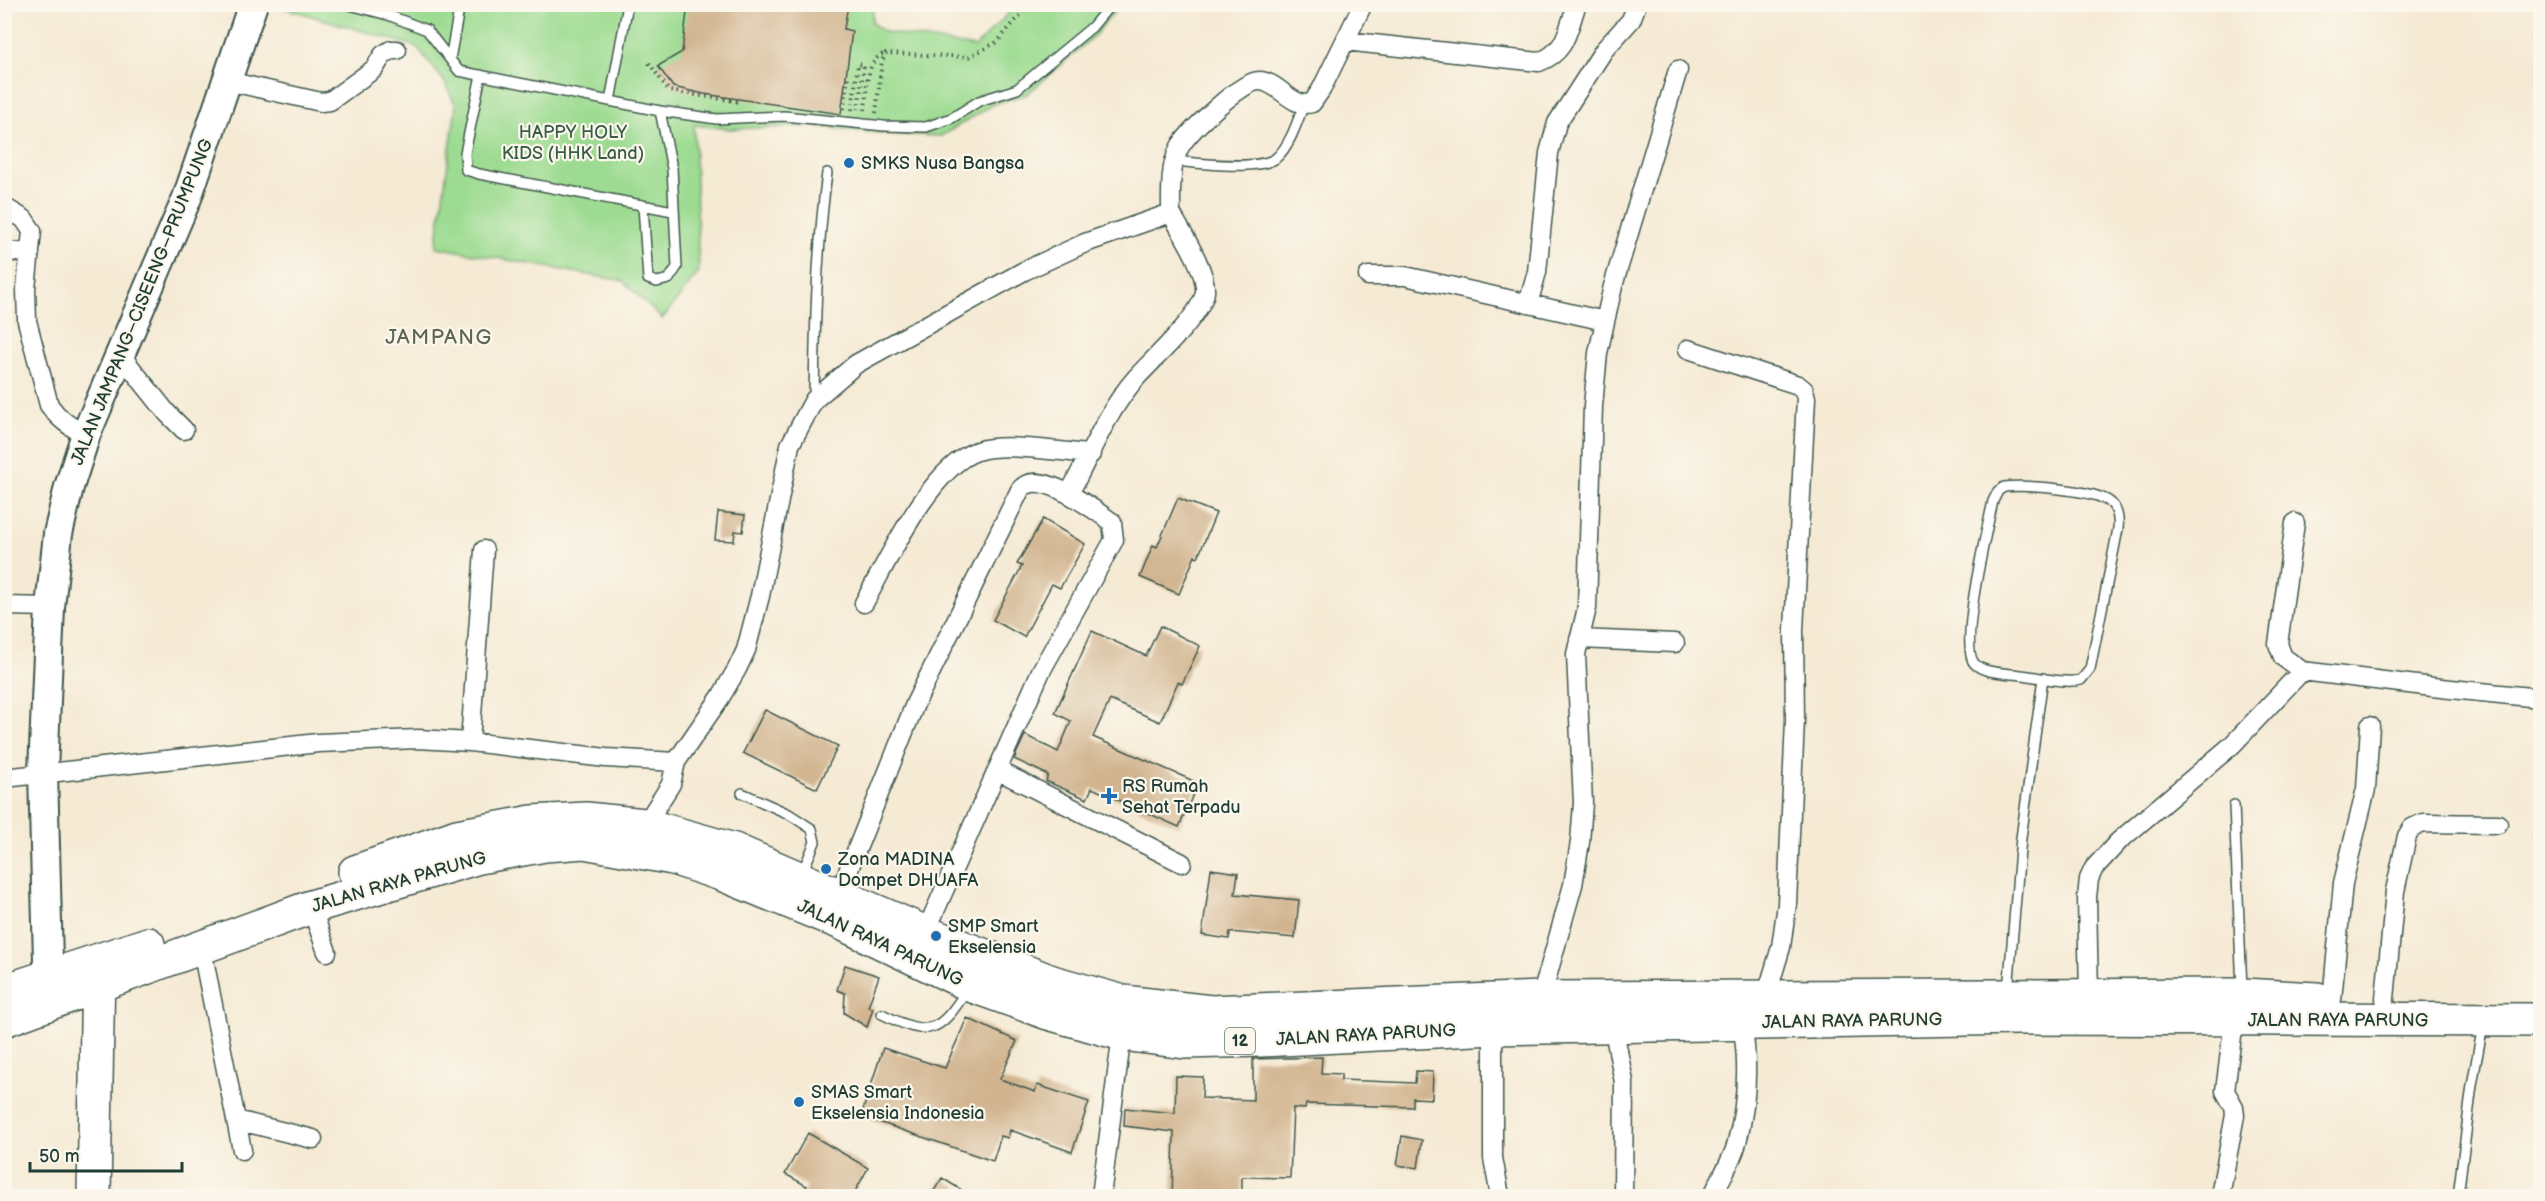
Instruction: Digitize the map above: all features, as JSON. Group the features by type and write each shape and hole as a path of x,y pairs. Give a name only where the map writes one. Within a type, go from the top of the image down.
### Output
{"highway":[{"name":"JALAN RAYA PARUNG","path":"98,975 457,836 543,821 586,819 645,825 734,850 839,894 919,945 970,985 1048,1013 1122,1034 1185,1041 1493,1028 2018,1018 2239,994"},
{"name":"JALAN RAYA PARUNG","path":"4,1020 49,991 201,945 312,907 479,857 545,845 584,842 673,858 724,875 839,922 1123,1002 1211,1012 1541,998 1766,997 2008,983 2088,973 2239,994 2541,1000"},
{"path":"94,1197 98,975"},
{"name":"JALAN RAYA PARUNG","path":"4,991 49,991"},
{"name":"JALAN RAYA PARUNG","path":"2365,997 2484,1020 2541,1020"}],"main road":[{"name":"JALAN JAMPANG–CISEENG–PRUMPUNG","path":"49,991 43,779 50,607 58,534 69,487 87,434 187,198 253,4"}],"street":[{"path":"1070,494 1120,399 1134,380 1193,316 1204,296 1204,277 1171,213 1171,179 1174,161 1181,145 1221,105 1250,82 1266,82 1293,99 1304,104 1311,104 1363,4"},
{"path":"1528,304 1537,272 1549,153 1557,123 1605,50 1631,20 1637,4"},
{"path":"1345,40 1539,62 1551,58 1560,50 1576,7"},
{"path":"227,81 321,102 336,97 374,69 383,55 391,50 397,50"},
{"path":"1541,998 1574,885 1583,803 1576,654 1587,608 1593,406 1598,353 1613,286 1678,69"},
{"path":"4,207 24,219 32,237 26,289 27,321 49,405 56,416 87,434"},
{"path":"645,825 746,650 760,596 790,445 814,400 856,364 1024,271 1085,243 1171,213"},
{"path":"4,251 30,253"},
{"path":"1368,276 1405,276 1605,321"},
{"path":"1688,349 1798,386 1804,390 1806,398 1794,630 1795,720 1787,904 1781,947 1766,997"},
{"path":"120,354 167,413 184,430"},
{"path":"864,603 909,523 943,475 957,460 977,451 998,447 1091,454"},
{"path":"839,894 915,704 1020,490 1023,485 1034,482 1070,494 1112,522 1114,540 1041,671 919,945"},
{"path":"2295,523 2278,644 2283,657 2302,671 2541,698"},
{"path":"470,742 484,550"},
{"path":"4,606 50,607"},
{"path":"1579,639 1675,643"},
{"path":"2088,973 2087,888 2094,868 2119,841 2232,745 2302,671"},
{"path":"2370,726 2366,789 2343,883 2335,967 2365,997 2390,949 2395,891 2407,836 2412,828 2423,823 2498,824"},
{"path":"4,778 43,779 318,743 418,739 470,742 606,759 674,772"},
{"path":"997,770 1182,862"},
{"path":"312,907 327,952"},
{"path":"201,945 242,1150"},
{"path":"2220,1197 2235,1115 2234,1107 2225,1090 2239,994"},
{"path":"1713,1197 1736,1148 1741,1120 1748,1057 1742,1023"},
{"path":"1613,1025 1624,1082 1623,1197"},
{"path":"1493,1028 1492,1158 1500,1197"},
{"path":"1101,1197 1122,1034"},
{"path":"236,1120 314,1139"}],"lane":[{"path":"346,4 388,15 427,30 459,71 660,111 717,119 784,116 875,125 926,127 952,118 979,101 1017,89 1092,27 1111,4"},
{"path":"450,60 460,4"},
{"path":"610,101 628,4"},
{"path":"481,75 465,153 466,170 673,212"},
{"path":"1174,161 1246,165 1268,162 1280,154 1304,104"},
{"path":"643,206 648,279 657,282 669,279 677,267 672,168 660,111"},
{"path":"814,400 816,282 827,172"},
{"path":"2004,488 2060,490 2099,496 2111,502 2117,512 2118,529 2089,673 2086,678 2076,681 2043,678 1979,667 1969,651 1970,624 1993,501 1998,491 2004,488"},
{"path":"2008,983 2021,838 2043,678"},
{"path":"742,793 809,824 815,842 800,877"},
{"path":"2234,805 2240,947 2239,994"},
{"path":"882,1014 917,1028 935,1028 950,1017 970,985"},
{"path":"2458,1197 2472,1085 2484,1020"}],"path":[{"path":"846,76 848,77 843,114 852,112 858,64 864,65 857,113 864,113 871,64 877,57 886,53 969,57 997,42 1030,4"},
{"path":"875,125 874,117 878,110 882,61 886,53"},
{"path":"649,63 669,91 748,103"}],"green space":[{"name":"HAPPY HOLY KIDS (HHK Land)","path":"277,4 873,5 872,23 885,32 975,47 1017,5 1120,5 1095,35 1027,94 994,104 941,136 889,134 812,126 730,129 694,125 699,272 662,319 623,281 436,247 456,106 444,81 417,47 277,6"}],"building":[{"path":"688,4 848,4 844,29 852,31 841,114 704,94 673,87 658,66 682,52"},
{"path":"1178,498 1216,513 1198,557 1195,556 1179,594 1140,577 1153,545 1157,547"},
{"path":"718,512 745,515 743,532 735,531 734,541 715,540"},
{"path":"1043,519 1085,544 1060,588 1052,584 1024,637 993,620 1022,566 1017,564"},
{"path":"1160,626 1200,646 1182,684 1178,682 1160,722 1110,700 1093,737 1198,783 1179,827 1092,788 1087,799 1046,781 1048,775 1014,759 1025,735 1058,752 1071,721 1055,713 1092,631 1146,656"},
{"path":"765,710 838,746 817,789 743,753"},
{"path":"1211,869 1238,873 1235,894 1299,900 1295,938 1230,932 1229,939 1202,935"},
{"path":"845,965 879,976 868,1007 873,1008 867,1027 844,1013 845,993 837,990"},
{"path":"967,1018 1017,1041 1000,1079 1035,1092 1037,1085 1089,1102 1072,1152 1010,1130 1008,1138 1001,1136 993,1161 861,1116 883,1048 945,1068"},
{"path":"1322,1057 1321,1073 1341,1074 1341,1080 1415,1083 1416,1071 1433,1072 1432,1099 1413,1098 1413,1107 1306,1104 1305,1109 1293,1108 1290,1178 1242,1177 1242,1197 1172,1197 1174,1132 1124,1126 1125,1108 1175,1113 1176,1076 1203,1077 1202,1098 1253,1100 1253,1059"},
{"path":"808,1133 868,1168 852,1197 801,1197 807,1186 785,1174"},
{"path":"1402,1136 1422,1140 1418,1168 1397,1165"},
{"path":"942,1178 973,1197 930,1197"}],"place":[{"name":"SMKS Nusa Bangsa","path":"849,163"},
{"name":"RS Rumah Sehat Terpadu","path":"1109,796"},
{"name":"Zona MADINA Dompet DHUAFA","path":"826,869"},
{"name":"SMP Smart Ekselensia","path":"936,936"},
{"name":"SMAS Smart Ekselensia Indonesia","path":"799,1102"}],"district":[{"name":"JAMPANG","path":"439,337"}]}
